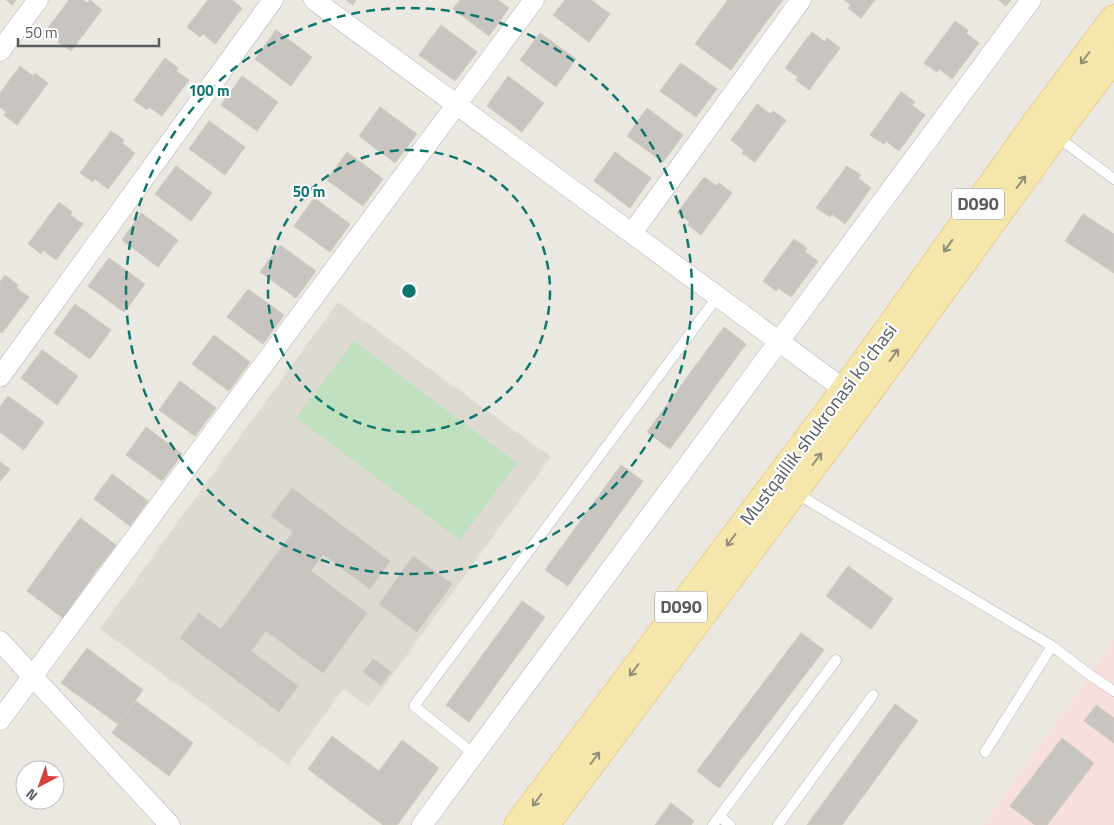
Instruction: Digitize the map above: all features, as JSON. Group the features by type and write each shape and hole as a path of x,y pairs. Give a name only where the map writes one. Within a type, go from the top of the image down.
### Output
{"main road":[{"name":"Mustqaillik shukronasi ko'chasi","path":"518,825 845,390 1037,122 1114,19"},
{"name":"Mustqaillik shukronasi ko'chasi","path":"545,825 866,395 1114,57"}],"street":[{"path":"0,52 38,0"},
{"path":"0,377 273,0"},
{"path":"314,0 845,390"},
{"path":"0,720 534,0"},
{"path":"632,233 801,0"},
{"path":"422,825 1032,0"},
{"path":"0,642 170,825"}],"lane":[{"path":"1055,135 1114,179"},
{"path":"474,754 414,706 718,296"},
{"path":"793,491 1052,646 1114,691"},
{"path":"984,752 1052,646"},
{"path":"730,825 716,821 836,660"},
{"path":"778,825 873,695"}],"shaded area":[{"path":"338,302 551,457 369,707 343,689 288,765 100,629"},
{"path":"1114,639 1114,825 983,825 1090,675"}],"green space":[{"path":"354,341 517,463 460,540 296,418"}],"building":[{"path":"6,0 16,0 12,5"},
{"path":"69,0 83,0 87,3 90,0 102,10 71,51 58,42 60,39 47,29"},
{"path":"208,0 232,0 242,8 215,44 203,34 200,37 187,27"},
{"path":"346,0 356,0 353,5"},
{"path":"460,0 498,0 509,8 489,36 453,9"},
{"path":"565,0 591,0 610,14 589,42 553,15"},
{"path":"728,0 783,0 763,26"},
{"path":"728,0 763,26 731,70 695,44"},
{"path":"844,0 875,0 861,18 848,8 851,5"},
{"path":"998,0 1011,0 1006,6"},
{"path":"955,21 968,30 966,33 979,43 952,79 939,69 937,72 924,63"},
{"path":"441,25 477,52 455,81 419,55"},
{"path":"276,30 312,57 291,86 255,59"},
{"path":"812,32 825,42 827,38 840,48 809,90 796,80 798,77 785,68"},
{"path":"540,33 576,59 556,87 520,60"},
{"path":"165,58 178,68 176,71 189,80 162,116 149,107 147,110 134,100"},
{"path":"681,63 717,89 696,117 660,91"},
{"path":"20,66 33,76 35,73 48,83 17,125 4,115 6,112 0,107 0,93"},
{"path":"242,76 278,102 257,131 221,105"},
{"path":"508,76 544,103 522,132 487,106"},
{"path":"901,92 915,102 912,105 925,115 899,151 886,141 884,144 870,135"},
{"path":"757,104 770,114 773,111 786,120 755,162 742,153 744,150 731,140"},
{"path":"380,107 417,134 395,163 359,136"},
{"path":"647,108 683,135 663,162 627,136"},
{"path":"209,121 245,147 225,175 189,149"},
{"path":"111,131 124,140 122,143 135,153 108,189 95,179 93,182 80,173"},
{"path":"347,152 383,179 363,206 327,180"},
{"path":"615,152 651,178 630,208 594,181"},
{"path":"176,166 212,193 191,221 155,194"},
{"path":"847,166 861,175 858,178 871,188 845,224 832,214 830,217 816,208"},
{"path":"704,177 717,186 719,183 732,193 701,235 688,225 690,222 677,213"},
{"path":"314,198 350,224 330,252 294,226"},
{"path":"59,202 72,212 70,215 83,224 56,260 43,250 41,254 28,244"},
{"path":"141,213 178,240 158,267 122,240"},
{"path":"1083,214 1114,234 1114,273 1065,241"},
{"path":"794,239 807,248 805,252 818,261 791,297 778,288 776,291 763,281"},
{"path":"280,245 316,271 296,298 260,272"},
{"path":"109,258 145,284 124,312 88,286"},
{"path":"5,275 18,285 16,288 29,297 2,333 0,332 0,282"},
{"path":"248,289 284,315 263,344 227,317"},
{"path":"75,304 111,330 90,359 54,333"},
{"path":"724,327 746,344 670,449 647,432"},
{"path":"214,335 250,362 229,391 192,364"},
{"path":"42,350 78,376 57,405 21,378"},
{"path":"180,381 216,408 195,436 159,410"},
{"path":"8,396 44,422 24,450 0,432 0,407"},
{"path":"146,427 182,454 162,481 126,455"},
{"path":"0,462 10,469 0,482"},
{"path":"621,465 643,481 568,586 545,570"},
{"path":"112,474 148,501 130,526 94,499"},
{"path":"292,488 390,561 370,589 323,554 311,571 367,613 323,673 266,631 251,651 298,686 279,712 180,638 199,613 221,629 293,532 271,516"},
{"path":"80,518 116,545 96,571 60,545"},
{"path":"60,545 96,571 63,618 27,591"},
{"path":"413,556 452,584 417,632 379,604"},
{"path":"848,566 893,599 871,629 826,596"},
{"path":"522,601 545,617 469,722 446,705"},
{"path":"801,633 824,650 719,788 697,771"},
{"path":"87,648 143,690 118,724 61,683"},
{"path":"373,659 391,672 381,685 363,672"},
{"path":"136,701 193,743 169,776 112,733"},
{"path":"895,704 918,721 842,825 807,825"},
{"path":"1096,705 1114,718 1114,743 1084,721"},
{"path":"332,736 379,771 402,740 439,768 397,825 383,825 308,769"},
{"path":"1062,738 1094,763 1047,825 1035,825 1010,806"},
{"path":"671,803 694,821 691,825 655,825"}]}
